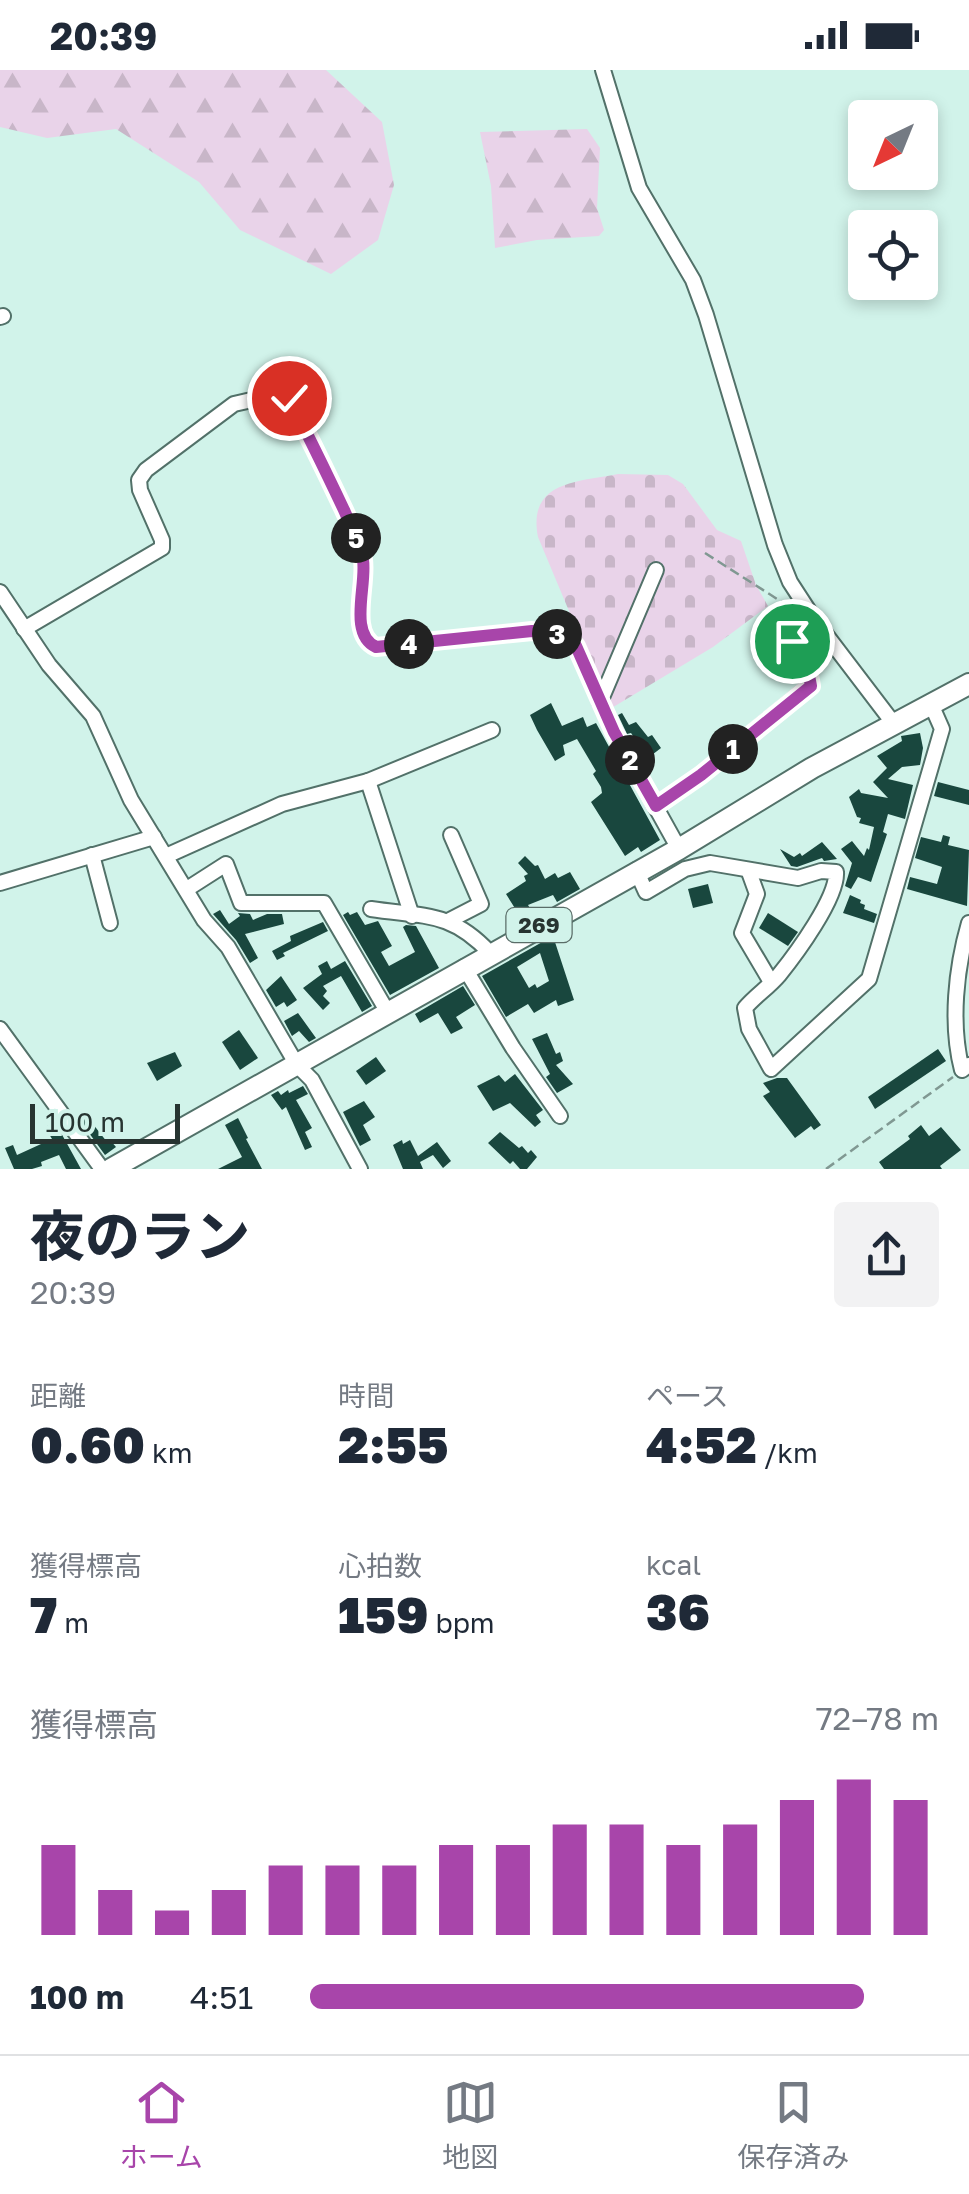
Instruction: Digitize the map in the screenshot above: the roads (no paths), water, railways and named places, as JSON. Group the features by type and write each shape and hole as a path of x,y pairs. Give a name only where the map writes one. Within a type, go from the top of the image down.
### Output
{"highway":[{"name":"269","path":"125,1166 464,967 969,684"}],"street":[{"path":"603,70 638,188 693,280 706,315 775,545 790,582 894,724"},
{"path":"24,629 162,548 140,490 139,480 146,470 234,404 282,393 289,398 319,455 358,541 364,573 361,619 368,644 376,647 547,632 567,637 576,646 600,702 679,848"},
{"path":"600,702 656,570"},
{"path":"0,592 49,665 93,716 131,800 204,920 228,947 297,1065 312,1080 360,1169"},
{"path":"656,806 701,775 811,686 806,660 792,641"},
{"path":"636,870 646,892 666,878 698,866 726,864 749,872 798,878 822,871 836,872 838,875 803,944 745,1008 744,1016 772,1069 869,979 942,729 932,704"},
{"path":"166,856 282,804 368,781 492,730"},
{"path":"368,781 412,916"},
{"path":"450,920 481,904 452,835"},
{"path":"0,883 154,837"},
{"path":"92,854 110,923"},
{"path":"186,888 226,864 240,903 324,903 387,1011"},
{"path":"749,872 757,894 742,932 771,982"},
{"path":"371,909 450,920 490,953"},
{"path":"965,1068 956,1028 962,946 969,923"},
{"path":"464,967 512,1048 560,1116"},
{"path":"0,1029 102,1169"}]}
